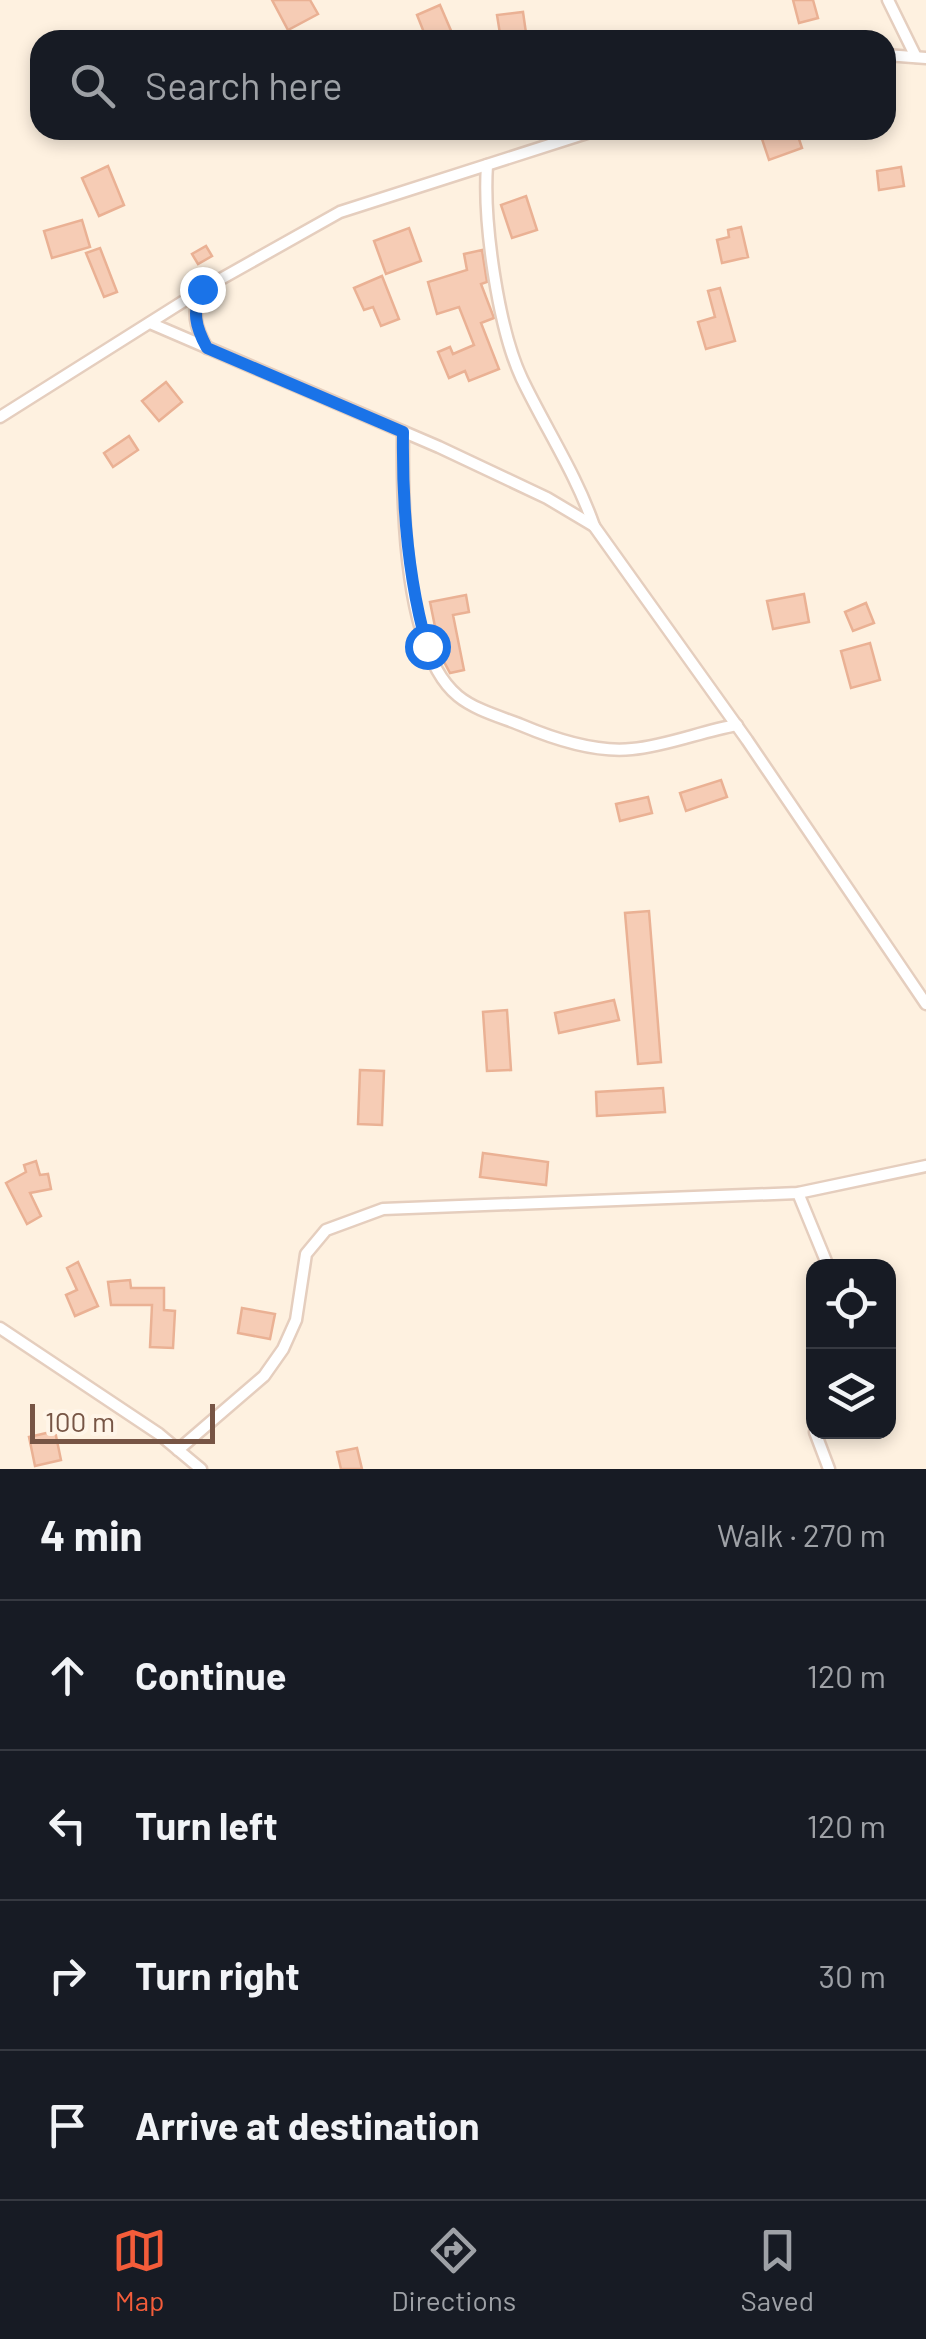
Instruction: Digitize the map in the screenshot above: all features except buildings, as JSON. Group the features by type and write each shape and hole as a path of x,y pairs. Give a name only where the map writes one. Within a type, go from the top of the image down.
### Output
{"street":[{"path":"888,0 921,58"},
{"path":"896,56 921,58"},
{"path":"0,417 202,289 340,212 566,140"},
{"path":"487,166 484,202 510,348 594,526 737,725 926,1004"},
{"path":"202,289 194,307 199,333 207,348"},
{"path":"150,323 403,432 547,498 594,526"},
{"path":"403,432 412,589 438,674 459,697 549,737 590,747 631,750 737,725"},
{"path":"178,1450 264,1376 296,1320 306,1254 326,1230 353,1218 383,1209 798,1193 926,1166"},
{"path":"798,1193 825,1259"},
{"path":"0,1328 71,1372 201,1469"},
{"path":"818,1439 829,1469"}],"route":[{"path":"202,289 194,307 199,333 207,348 403,432 407,550 412,589 427,646"}]}
